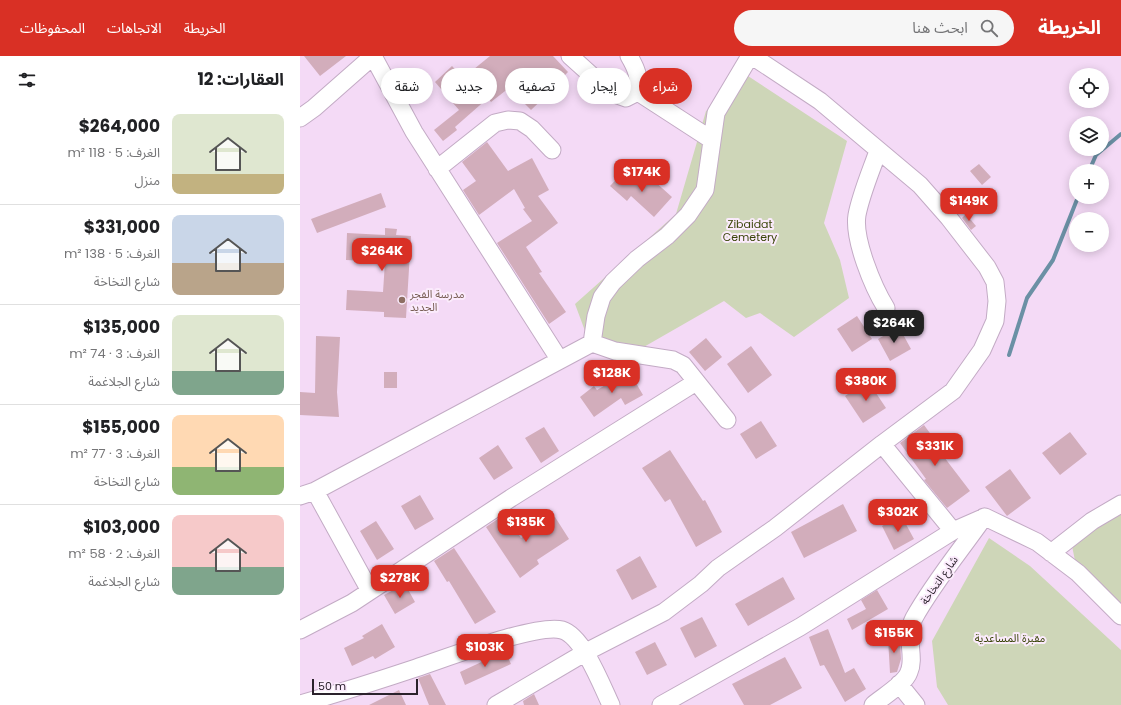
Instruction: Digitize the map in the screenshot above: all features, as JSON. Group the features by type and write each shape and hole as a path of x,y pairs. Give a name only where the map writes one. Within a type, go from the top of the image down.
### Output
{"street":[{"path":"300,118 314,108 373,56 414,132 560,359"},
{"path":"570,56 612,93 626,98 638,92"},
{"path":"629,56 637,69 640,81 638,92"},
{"path":"496,705 586,652 664,612 702,584 718,568 775,528 882,444 953,391 982,350 995,320 997,301 995,282 987,267 949,218 920,185 820,101 751,56 716,113 705,190 688,215 667,236 637,259 613,282 602,297 596,316 592,343"},
{"path":"638,92 712,140"},
{"path":"437,169 495,123 508,120 520,121 532,129 552,150"},
{"path":"878,151 857,215 856,230 875,287 886,308"},
{"path":"370,591 307,494 592,343 615,351 673,360 683,365 727,420"},
{"path":"300,630 352,603 511,498 696,382"},
{"path":"882,444 953,531"},
{"path":"1052,553 1092,521 1121,504"},
{"path":"668,703 800,627 953,531 985,517 1037,542 1078,574 1121,616"},
{"name":"شارع التخاخة","path":"873,705 899,684 909,672 911,656 909,639 913,620 925,599 985,517"},
{"path":"300,704 363,686 482,646 547,630 562,630 570,635 586,652 611,705"},
{"path":"899,684 916,705"}],"green space":[{"name":"Zibaidat Cemetery","path":"748,76 847,141 824,223 840,260 849,298 794,337 760,313 746,318 724,301 642,348 588,339 575,304 676,214 706,111"},
{"path":"1121,500 1121,620 1079,580 1072,546 1103,505"},
{"name":"مقبرة المساعدية","path":"989,538 1030,566 1121,650 1121,705 948,705 937,687 932,641"}],"building":[{"path":"304,56 346,56 320,76"},
{"path":"490,56 553,56 564,68 505,68 505,91 497,97 497,68 475,68"},
{"path":"441,76 441,89 435,82"},
{"path":"454,104 481,104 455,127 457,130 443,141 434,130 459,110"},
{"path":"525,104 537,104 531,110"},
{"path":"487,142 508,171 532,158 549,190 538,196 558,223 526,247 542,272 539,273 566,312 549,324 497,243 532,221 523,209 525,208 514,189 479,215 463,190 476,181 462,162"},
{"path":"979,164 991,177 982,185 970,171"},
{"path":"625,170 645,187 652,179 672,197 654,217 631,196 627,201 610,186"},
{"path":"381,193 386,207 317,233 311,219"},
{"path":"966,214 976,226 971,230 962,218"},
{"path":"385,228 397,229 396,235 411,236 406,318 384,317 384,312 346,310 347,290 383,292 385,262 346,260 347,233 385,235"},
{"path":"857,316 872,339 852,352 837,329"},
{"path":"899,327 911,349 890,361 878,339"},
{"path":"316,336 340,337 337,392 339,417 300,415 300,392 315,393"},
{"path":"706,338 722,357 705,371 689,352"},
{"path":"751,346 772,375 748,393 727,364"},
{"path":"629,371 643,395 625,405 621,398 594,417 580,397 594,386 597,390"},
{"path":"384,372 397,372 397,388 384,388"},
{"path":"868,381 886,408 863,423 845,396"},
{"path":"761,421 777,446 756,459 740,434"},
{"path":"924,425 943,451 941,453 970,491 947,508 924,480 926,479 900,443"},
{"path":"544,427 559,451 541,463 525,438"},
{"path":"1070,432 1087,454 1060,475 1042,453"},
{"path":"498,445 513,468 494,480 479,458"},
{"path":"670,450 703,501 705,500 722,532 696,547 670,499 665,502 642,468"},
{"path":"1010,469 1031,498 1007,516 985,487"},
{"path":"420,495 434,519 415,530 401,506"},
{"path":"843,504 857,531 804,558 791,532"},
{"path":"505,514 521,538 555,517 569,539 537,560 539,564 520,578 486,527"},
{"path":"901,515 914,539 894,550 882,526"},
{"path":"376,521 394,549 377,560 360,531"},
{"path":"454,548 496,612 475,624 449,581 447,582 434,561"},
{"path":"640,556 657,587 632,600 616,570"},
{"path":"783,577 795,599 748,626 735,604"},
{"path":"405,584 415,602 395,614 384,595"},
{"path":"877,590 888,609 852,630 847,619 866,609 861,600"},
{"path":"702,617 717,646 695,658 680,628"},
{"path":"382,624 395,647 375,659 373,656 352,666 344,648 364,638 362,636"},
{"path":"828,629 845,673 854,668 866,689 845,702 824,665 820,666 809,637"},
{"path":"888,638 900,639 901,659 897,672 890,673"},
{"path":"655,642 667,665 647,675 635,652"},
{"path":"505,651 511,664 465,685 460,672"},
{"path":"785,657 802,688 770,705 744,705 732,684"},
{"path":"430,674 446,705 429,705 418,678"},
{"path":"399,690 406,705 369,705"},
{"path":"534,694 539,705 524,705 523,701"}],"waterway":[{"path":"1092,164 1096,155 1121,134"},
{"path":"1009,355 1027,298 1053,260 1075,204"}],"place":[{"name":"مدرسة الفجر الجديد","path":"402,300"}]}
